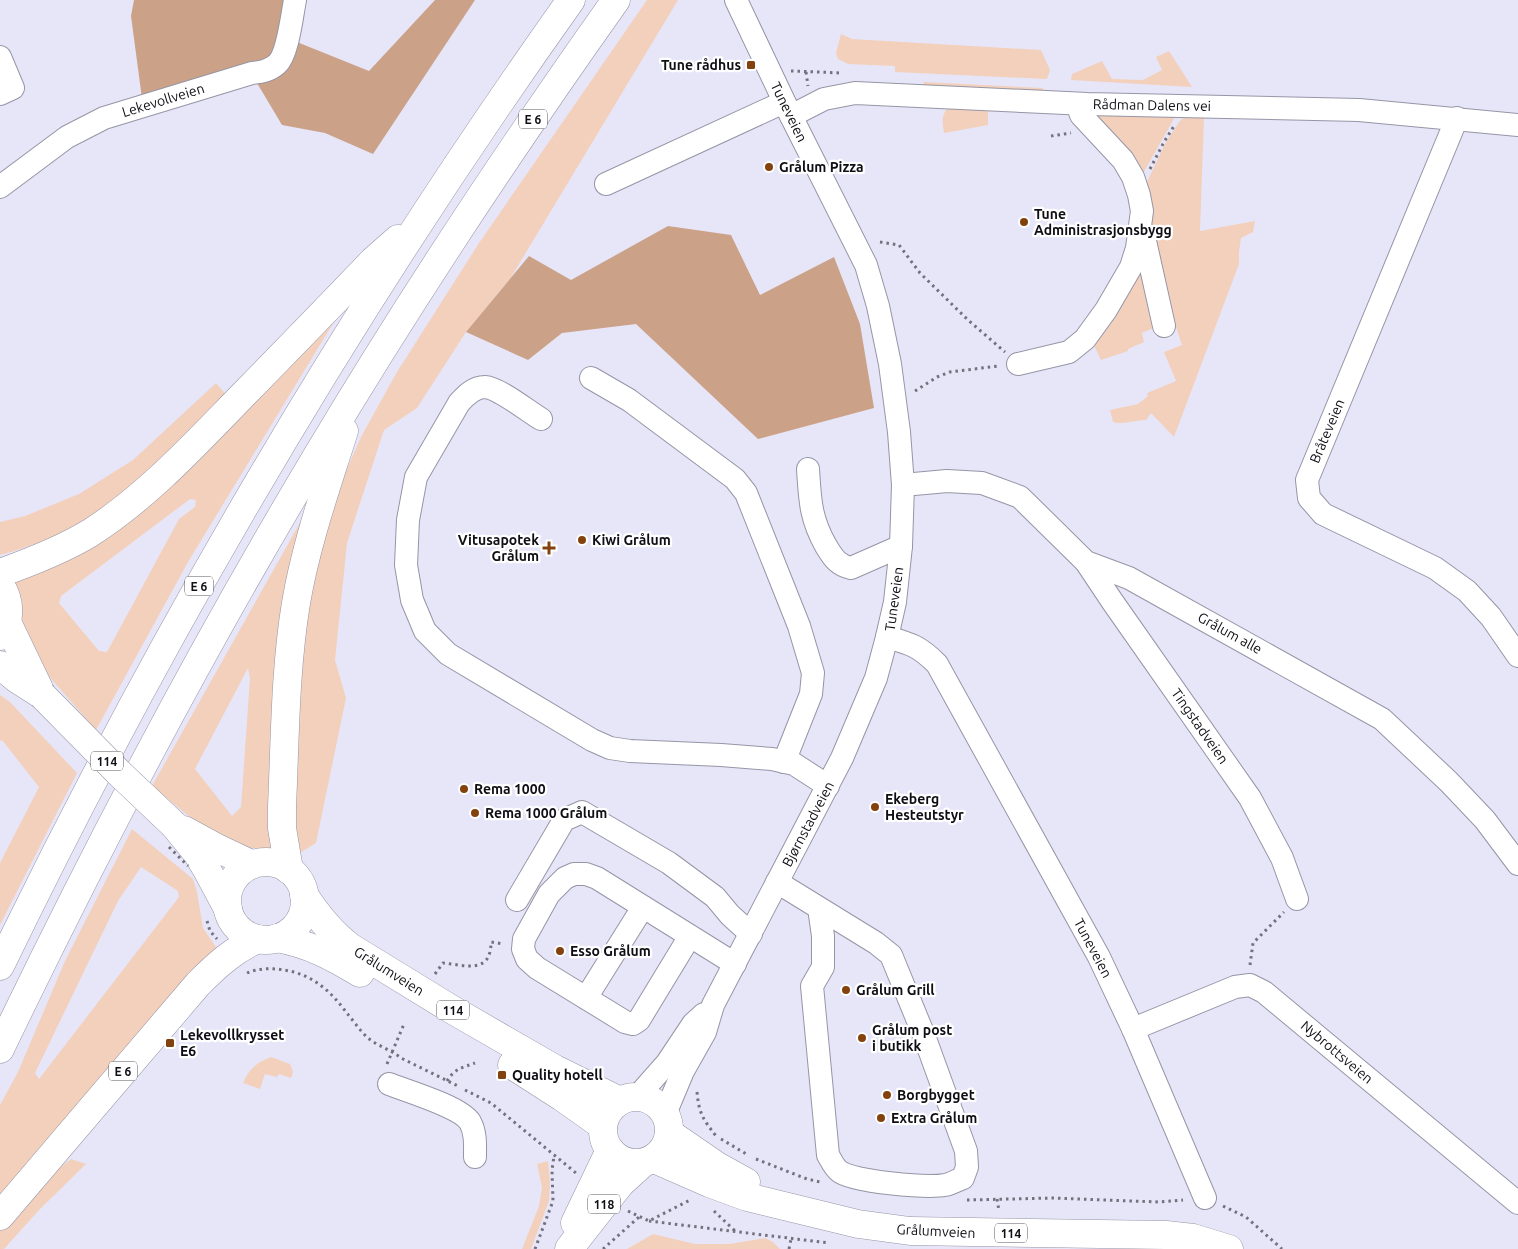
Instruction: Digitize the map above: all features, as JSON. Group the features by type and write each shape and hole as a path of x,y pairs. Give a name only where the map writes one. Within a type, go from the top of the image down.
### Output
{"main road":[{"name":"E 6","path":"0,966 79,806 178,623 291,427 422,218 571,0"},
{"name":"E 6","path":"0,1050 107,832 258,556 357,390 452,239 616,0"},
{"name":"E 6","path":"0,573 45,556 88,534 109,520 146,490 236,402 373,261 422,218"},
{"name":"E 6","path":"289,870 282,828 282,807 288,679 296,603 312,536 357,390"},
{"name":"114","path":"0,585 8,600 9,612 4,629 42,696"},
{"name":"114","path":"0,665 42,696 118,772 201,848 251,864 271,862 280,865 289,870 301,885 304,895"},
{"name":"114","path":"201,848 206,868 232,920 247,935 268,938"},
{"path":"228,909 229,887 234,878 251,864"},
{"path":"268,938 286,934 295,926 301,917 304,895"},
{"name":"Grålumveien","path":"304,895 326,926 350,947 554,1069 628,1099"},
{"name":"E 6","path":"0,1216 198,984 230,954 243,945 268,938"},
{"name":"Grålumveien","path":"268,938 307,945 340,961 440,1020 554,1092 607,1138"},
{"name":"114","path":"628,1099 648,1099 658,1105 667,1123"},
{"path":"607,1138 609,1112 628,1099"},
{"path":"648,1161 662,1152 667,1143 667,1123"},
{"name":"Grålumveien","path":"667,1123 717,1166 793,1208"},
{"name":"114","path":"607,1138 619,1159 629,1163 648,1161"},
{"name":"118","path":"563,1249 607,1138"},
{"name":"Grålumveien","path":"648,1161 747,1197 858,1224 910,1231 1145,1234 1229,1249"},
{"name":"118","path":"569,1249 620,1184 648,1161"}],"street":[{"name":"Lekevollveien","path":"0,187 67,137 104,118 252,73 264,72 278,63 284,52 295,0"},
{"name":"Tuneveien","path":"736,0 788,109 866,264 878,306 890,364 899,432 903,485 901,546 895,602 888,637 908,643 924,651 937,664 1099,957 1133,1029 1205,1198"},
{"path":"0,57 13,88 0,94"},
{"name":"Rådman Dalens vei","path":"606,184 788,109 855,93 1077,104 1359,110 1518,125"},
{"path":"1018,364 1068,352 1085,339 1106,310 1131,267 1137,248 1142,211 1133,177 1123,160 1081,116 1077,104"},
{"name":"Bråteveien","path":"1457,118 1307,480 1310,498 1323,514 1435,568 1467,591 1491,617 1518,656"},
{"path":"1141,224 1164,326"},
{"path":"591,378 629,400 735,479 746,493 799,626 813,673 811,694 784,762"},
{"path":"541,420 497,391 486,387 476,389 467,394 459,403 416,477 408,520 406,565 412,600 425,631 448,654 592,740 610,748 666,754 721,755 772,759 794,764 828,786"},
{"path":"808,469 811,510 817,531 834,560 842,566 851,568 901,546"},
{"name":"Grålum alle","path":"903,485 947,481 982,483 1020,497 1086,562 1129,578 1382,719 1473,807 1518,864"},
{"name":"Tingstadveien","path":"1086,562 1250,798 1282,858 1296,899"},
{"name":"Bjørnstadveien","path":"667,1123 683,1071 705,1032 714,1004 842,758 876,678 888,637"},
{"path":"517,900 564,820 582,812 669,863 715,897 730,915 751,934"},
{"path":"690,936 639,1020 633,1024 625,1022 537,968 527,958 523,949 524,938 548,894 565,878 574,874 586,874 597,878 735,964"},
{"path":"777,882 876,943 891,955 966,1151 967,1167 963,1178 946,1185 894,1184 856,1178 839,1172 828,1155 812,986 823,968 823,936 819,908"},
{"path":"586,998 643,907"},
{"path":"1133,1029 1235,986 1250,985"},
{"name":"Nybrottsveien","path":"1250,985 1264,992 1518,1203"},
{"name":"Bjørnstadveien","path":"628,1099 667,1063 692,1024 714,1004"},
{"path":"389,1084 458,1112 469,1120 473,1128 475,1157"}],"path":[{"path":"1139,195 1164,142 1186,106"},
{"path":"1051,136 1080,131"},
{"path":"880,242 899,245 920,273 968,320 1018,364"},
{"path":"895,403 937,377 950,372 1018,364"},
{"path":"1250,985 1249,960 1253,943 1296,899"},
{"path":"433,976 443,963 472,967 484,962 491,953 491,942"},
{"path":"248,972 264,969 292,971 318,982 335,998 369,1038 393,1051 401,1058 491,1103 576,1173"},
{"path":"393,1051 404,1024"},
{"path":"444,1106 447,1081 452,1074 458,1069 475,1064"},
{"path":"697,1084 698,1108 705,1122 716,1136 757,1160 807,1179 824,1183"},
{"path":"535,1249 553,1201 552,1170 554,1155"},
{"path":"967,1200 1053,1198 1159,1202 1205,1198 1246,1217 1282,1249"},
{"path":"649,1221 690,1200"},
{"path":"621,1207 649,1221 836,1244"},
{"path":"711,1208 736,1231"},
{"path":"603,1249 639,1217"},
{"path":"789,1249 791,1239"}],"shaded area":[{"path":"134,0 295,0 287,38 369,71 435,0 475,0 373,154 325,133 282,125 251,73 143,106 131,16"},
{"path":"647,0 678,0 510,279 466,332 417,408 384,430 347,543 335,660 346,698 316,843 298,854 290,818 296,701 314,561 333,500 362,435 397,372 479,243"},
{"path":"841,34 852,39 1041,50 1050,70 1047,79 895,72 895,66 848,64 838,59 836,53"},
{"path":"1169,51 1192,87 1071,80 1072,74 1102,61 1112,79 1143,80 1162,70 1156,57"},
{"path":"924,82 1043,88 1043,92 923,86"},
{"path":"949,106 988,108 988,125 944,133 943,119"},
{"path":"1100,113 1175,117 1141,177 1094,116"},
{"path":"1184,117 1204,118 1200,231 1255,221 1253,232 1241,238 1239,264 1174,437 1151,413 1146,420 1117,423 1113,422 1110,410 1138,404 1148,396 1147,393 1176,381 1164,352 1182,345 1147,227 1145,186 1166,142"},
{"path":"668,226 731,235 760,295 834,257 860,324 874,408 758,439 636,324 562,333 528,360 466,332 529,256 571,280"},
{"path":"1142,251 1158,326 1142,333 1144,342 1128,349 1128,351 1101,360 1090,337"},
{"path":"340,312 188,562 96,730 39,665 20,628 12,584 65,559","holes":["190,499 196,500 195,507 179,519 107,652 99,651 59,603 61,596"]},
{"path":"216,383 227,396 149,472 116,500 63,532 38,543 0,555 0,522 25,516 79,494 133,460"},
{"path":"315,496 271,834 271,848 240,848 214,837 152,786","holes":["248,668 250,678 241,807 232,816 195,769"]},
{"path":"0,695 10,702 77,773 0,925 0,863 39,787 2,740 0,741"},
{"path":"132,829 193,879 203,928 218,950 0,1203 0,1105 18,1072 65,961","holes":["141,867 178,891 179,897 39,1079 35,1073 118,901"]},
{"path":"271,1057 290,1064 293,1072 291,1078 279,1074 277,1077 265,1074 260,1089 243,1083 254,1067 261,1061"},
{"path":"71,1159 86,1164 39,1210 4,1249 0,1249 0,1228 40,1183"},
{"path":"548,1161 549,1201 531,1249 522,1249 539,1206 542,1187 537,1164"},
{"path":"653,1234 695,1244 729,1244 765,1238 773,1242 780,1249 627,1249"}],"place":[{"name":"Tune rådhus","path":"751,65"},
{"name":"Grålum Pizza","path":"769,167"},
{"name":"Tune Administrasjonsbygg","path":"1024,222"},
{"name":"Kiwi Grålum","path":"582,540"},
{"name":"Vitusapotek Grålum","path":"549,548"},
{"name":"Rema 1000","path":"464,789"},
{"name":"Ekeberg Hesteutstyr","path":"875,807"},
{"name":"Rema 1000 Grålum","path":"475,813"},
{"name":"Esso Grålum","path":"560,951"},
{"name":"Grålum Grill","path":"846,990"},
{"name":"Grålum post i butikk","path":"862,1038"},
{"name":"Lekevollkrysset E6","path":"170,1043"},
{"name":"Quality hotell","path":"502,1075"},
{"name":"Borgbygget","path":"887,1095"},
{"name":"Extra Grålum","path":"881,1118"}]}
